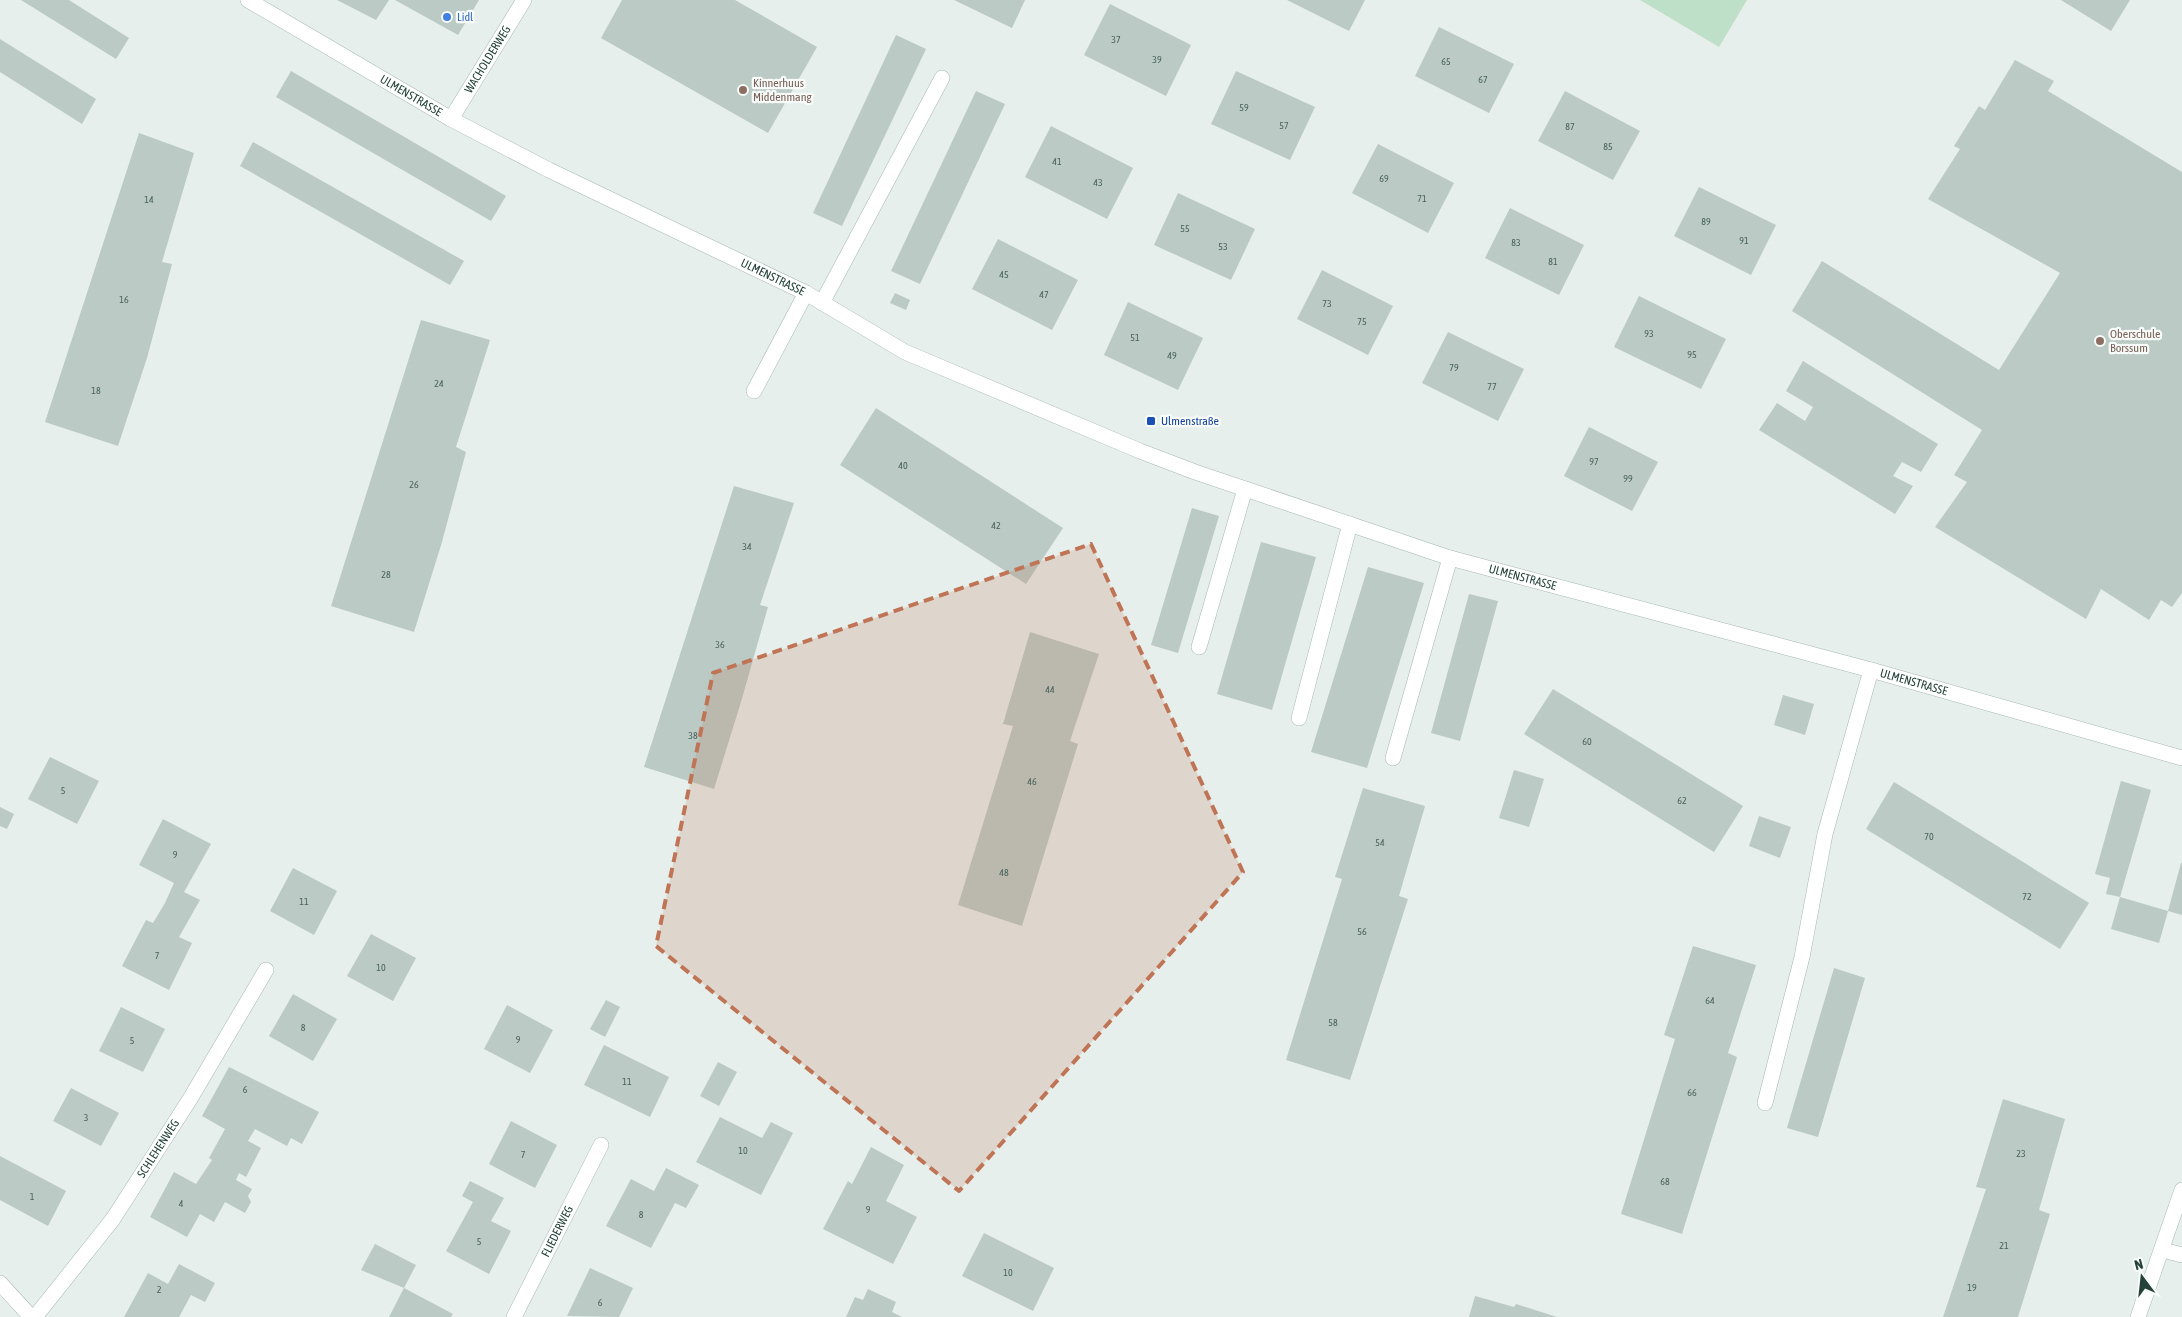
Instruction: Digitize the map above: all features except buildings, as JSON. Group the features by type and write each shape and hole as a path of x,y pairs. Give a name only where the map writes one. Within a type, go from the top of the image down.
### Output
{"street":[{"name":"ULMENSTRASSE","path":"248,0 451,119 549,170 806,293 905,352 1140,451 1245,489 1450,558 1871,670 2182,758"},
{"name":"WACHOLDERWEG","path":"451,119 524,0"},
{"path":"822,303 942,78"},
{"path":"754,391 806,293"},
{"path":"1198,647 1245,489"},
{"path":"1299,718 1350,524"},
{"path":"1393,758 1450,558"},
{"path":"1764,1103 1802,958 1825,834 1871,670"},
{"name":"SCHLEHENWEG","path":"33,1317 113,1219 190,1099 266,970"},
{"name":"FLIEDERWEG","path":"514,1317 601,1145"},
{"path":"2138,1317 2163,1250 2182,1190"},
{"path":"2163,1250 2182,1255"},
{"path":"0,1283 33,1317"}],"highlighted area":[{"path":"1091,544 1243,872 959,1191 656,946 713,673"}],"green space":[{"path":"1640,0 1747,0 1719,47"}],"place":[{"name":"Lidl","path":"447,17"},
{"name":"Kinnerhuus Middenmang","path":"743,90"},
{"name":"Oberschule Borssum","path":"2100,341"},
{"name":"Ulmenstraße","path":"1151,421"}]}
